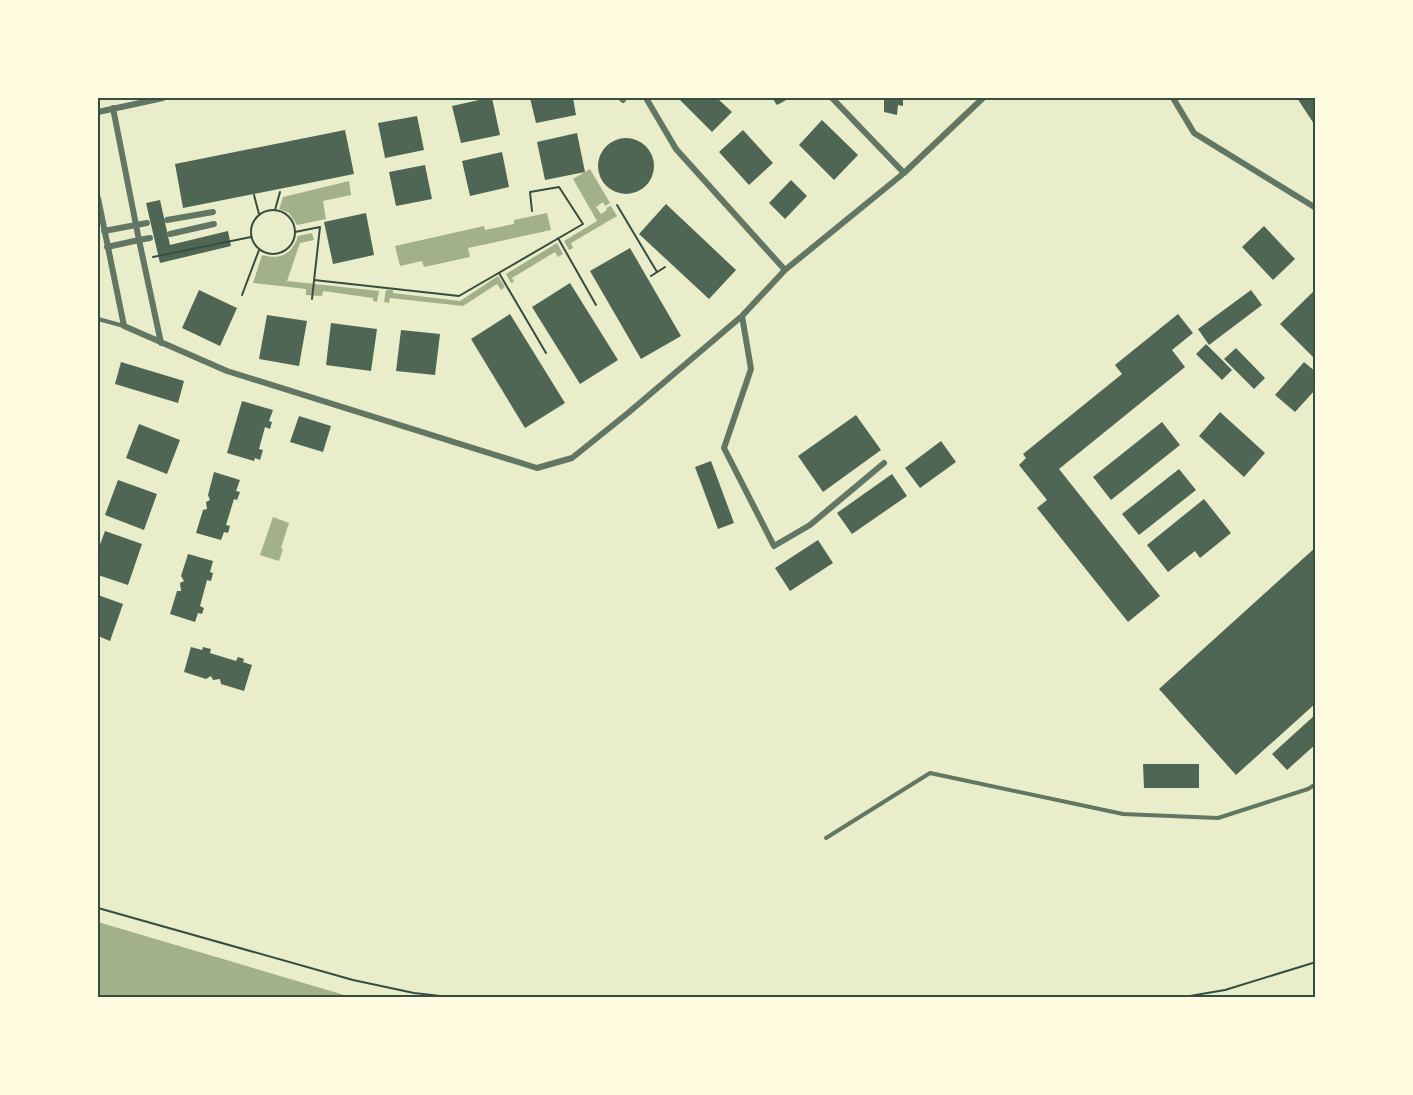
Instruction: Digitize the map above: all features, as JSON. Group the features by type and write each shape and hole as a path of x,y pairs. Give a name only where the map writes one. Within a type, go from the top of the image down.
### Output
{"street":[{"path":"98,112 163,98"},
{"path":"646,98 676,149 785,270"},
{"path":"832,98 904,173"},
{"path":"98,198 124,326 227,371 537,468 572,458 742,316 785,270 904,173 983,98"},
{"path":"1173,98 1194,133 1316,208"},
{"path":"113,108 161,343"},
{"path":"167,220 213,212"},
{"path":"104,231 147,223"},
{"path":"170,234 214,224"},
{"path":"107,247 150,238"},
{"path":"742,316 751,369 724,448 774,546 810,525 884,463"}],"lane":[{"path":"98,318 124,326"},
{"path":"826,838 930,773 1123,814 1218,818 1308,789 1316,784"}],"path":[{"path":"314,280 459,296 583,224 559,187 530,192 532,211"},
{"path":"275,210 280,192"},
{"path":"255,195 259,214"},
{"path":"616,205 657,272"},
{"path":"275,210 291,218 295,232 291,245 280,254 274,255 259,250 254,244 250,230 252,222 259,214 275,210"},
{"path":"295,232 320,227 312,299"},
{"path":"144,259 251,237"},
{"path":"558,238 596,305"},
{"path":"242,295 259,250"},
{"path":"651,276 665,267"},
{"path":"499,273 546,352"},
{"path":"98,908 353,980 414,993 458,998"},
{"path":"1178,998 1225,990 1316,962"}],"shaded area":[{"path":"590,169 610,203 605,206 603,202 596,207 601,214 611,206 617,216 571,243 573,248 569,250 564,241 597,221 573,179"},
{"path":"349,181 351,195 323,201 326,219 297,225 289,213 279,209 283,197"},
{"path":"547,213 551,230 468,248 470,257 424,267 422,261 400,266 395,246 484,226 485,230 514,224 514,220"},
{"path":"312,233 314,240 300,243 287,281 379,291 377,302 373,301 373,298 323,291 322,296 306,295 306,289 253,283 262,255 280,256 289,252 298,236"},
{"path":"557,243 563,254 558,257 555,252 512,278 514,282 511,283 506,274"},
{"path":"498,276 505,287 501,290 497,284 463,306 390,298 389,303 384,302 386,290 393,290 393,293 460,301"},
{"path":"273,517 289,523 279,561 260,555"},
{"path":"98,922 351,997 98,997"}],"building":[{"path":"492,98 500,135 461,143 452,106"},
{"path":"530,98 573,98 576,115 536,123"},
{"path":"682,98 717,98 732,112 712,132 680,100"},
{"path":"772,98 790,98 777,105"},
{"path":"884,98 903,98 903,106 898,105 897,115 884,112"},
{"path":"1297,98 1316,98 1316,127"},
{"path":"417,116 424,150 385,158 378,123"},
{"path":"822,120 858,155 834,180 799,145"},
{"path":"345,130 354,174 183,208 175,164"},
{"path":"743,130 773,163 749,185 719,152"},
{"path":"577,133 585,172 545,180 537,142"},
{"path":"626,138 637,140 646,146 652,155 654,166 652,177 646,186 637,192 626,194 615,192 606,186 600,177 598,166 600,155 606,146 615,140"},
{"path":"502,152 509,187 470,196 462,161"},
{"path":"425,165 432,199 396,206 389,172"},
{"path":"791,180 807,196 785,219 769,203"},
{"path":"160,200 170,245 228,231 231,246 160,263 146,203"},
{"path":"666,204 736,270 709,299 639,234"},
{"path":"366,213 374,255 333,264 324,222"},
{"path":"1264,226 1295,259 1273,280 1242,247"},
{"path":"630,248 681,336 641,359 590,271"},
{"path":"570,283 618,360 580,384 532,307"},
{"path":"1316,289 1316,360 1280,324"},
{"path":"199,290 237,308 220,346 182,328"},
{"path":"1251,290 1262,305 1209,345 1198,329"},
{"path":"510,314 565,403 525,428 471,339"},
{"path":"1178,314 1193,333 1172,350 1185,367 1059,469 1160,596 1128,622 1037,508 1047,500 1019,465 1026,458 1023,454 1122,374 1115,365"},
{"path":"267,315 307,321 299,366 259,359"},
{"path":"331,323 377,329 371,371 326,365"},
{"path":"401,330 440,334 435,375 396,371"},
{"path":"1206,344 1232,370 1222,380 1196,354"},
{"path":"1236,348 1265,378 1254,389 1224,359"},
{"path":"121,362 184,381 178,403 115,384"},
{"path":"1304,362 1316,372 1316,389 1295,412 1275,395"},
{"path":"242,401 273,410 269,421 272,422 270,429 265,427 259,449 263,450 260,460 255,458 254,461 227,453"},
{"path":"1220,412 1265,453 1244,477 1199,436"},
{"path":"856,415 881,450 823,492 798,456"},
{"path":"299,416 331,426 323,452 290,442"},
{"path":"1162,422 1180,445 1111,500 1093,477"},
{"path":"139,424 180,440 167,474 126,458"},
{"path":"941,441 956,462 920,488 905,468"},
{"path":"711,461 734,523 718,529 695,467"},
{"path":"1179,469 1196,490 1139,535 1122,514"},
{"path":"214,472 240,480 236,491 240,492 237,500 234,499 226,525 230,526 228,533 224,532 221,540 196,533 203,510 207,509 206,502 210,500 208,495"},
{"path":"892,474 907,496 852,534 837,513"},
{"path":"118,480 157,494 144,530 105,515"},
{"path":"1204,499 1231,533 1200,558 1195,551 1168,572 1147,545"},
{"path":"105,531 142,544 128,585 98,575 98,550"},
{"path":"818,540 833,563 790,591 775,568"},
{"path":"1316,547 1316,703 1236,775 1159,689"},
{"path":"188,554 213,561 210,572 213,573 211,581 207,580 200,606 204,608 202,614 198,613 195,622 170,614 177,591 181,591 180,583 184,581 181,576"},
{"path":"98,595 123,604 110,641 98,636"},
{"path":"191,647 202,650 203,647 211,649 210,653 236,661 238,657 244,659 243,662 252,665 244,691 221,684 220,679 213,680 211,676 206,679 184,672"},
{"path":"1316,714 1316,744 1287,770 1272,754"},
{"path":"1143,764 1199,764 1199,788 1144,788"}]}
